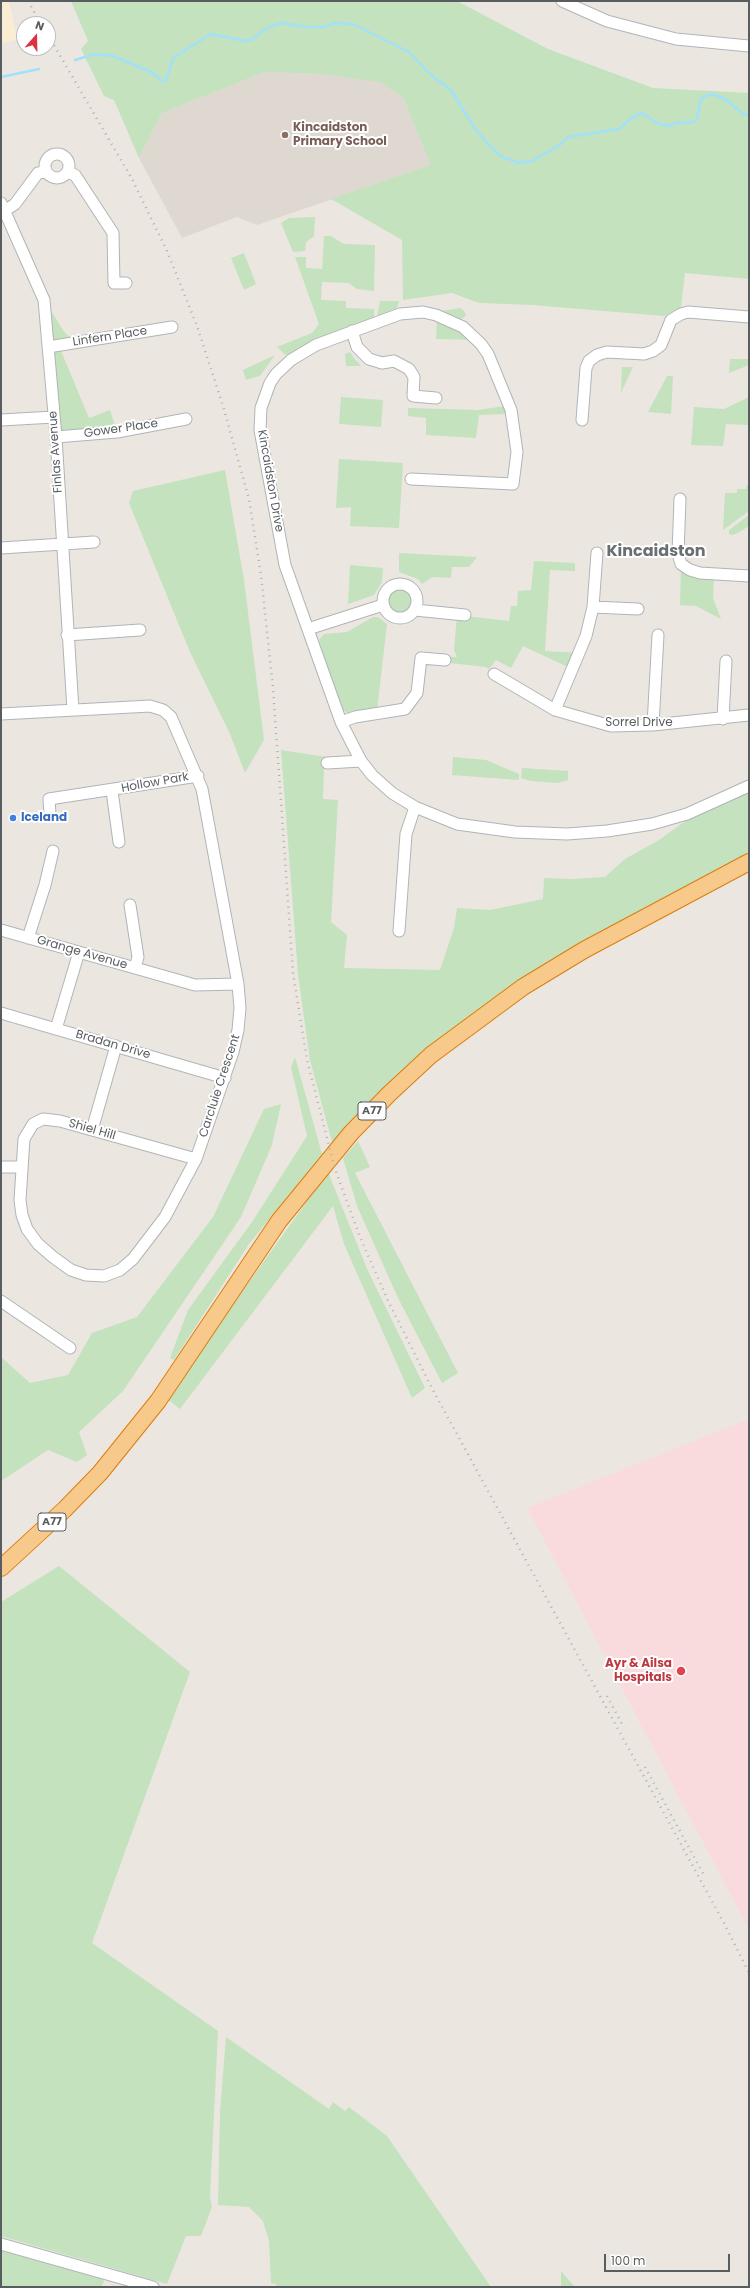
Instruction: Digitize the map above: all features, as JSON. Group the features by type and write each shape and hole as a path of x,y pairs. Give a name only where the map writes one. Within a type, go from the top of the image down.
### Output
{"highway":[{"name":"A77","path":"1,1568 65,1509 100,1473 158,1401 279,1221 351,1133 389,1094 431,1055 523,987 584,950 749,862"}],"street":[{"path":"562,1 607,21 676,39 749,46"},
{"path":"3,206 15,204 38,174 46,172 57,178 67,172 69,164 66,157 54,154 45,161 46,172"},
{"path":"67,172 75,176 113,233 114,283 126,283"},
{"name":"Finlas Avenue","path":"3,206 44,300 56,437 67,635 73,710"},
{"name":"Kincaidston Drive","path":"410,479 513,484 517,452 511,410 488,354 472,334 447,318 423,312 400,314 316,345 282,367 270,383 261,408 260,430 264,459 285,566 341,722 361,760 372,775 392,793 415,807 436,817 479,828 550,834 607,831 652,824 687,814 749,786"},
{"path":"582,420 586,368 589,361 601,354 644,354 653,351 662,345 671,320 688,312 749,317"},
{"name":"Linfern Place","path":"48,347 172,327"},
{"path":"352,331 357,347 369,359 382,363 394,361 409,370 414,377 413,396 436,398"},
{"path":"1,420 54,417"},
{"name":"Gower Place","path":"56,437 117,432 186,419"},
{"path":"680,499 678,554 681,564 690,570 700,573 749,576"},
{"path":"1,548 94,542"},
{"path":"555,710 586,636 594,607 597,553"},
{"path":"400,584 410,587 416,595 415,610 408,617 398,619 388,614 383,605 386,590 400,584"},
{"path":"308,629 383,605"},
{"path":"594,607 638,609"},
{"path":"415,610 465,615"},
{"path":"67,635 140,630"},
{"path":"653,725 658,636"},
{"path":"341,722 355,717 399,711 409,707 418,693 421,658 445,660"},
{"path":"723,718 726,661"},
{"name":"Sorrel Drive","path":"494,674 555,710 611,726 653,725 749,715"},
{"name":"Carcluie Crescent","path":"1,714 150,706 163,710 171,717 198,776 202,790 238,984 240,1008 238,1030 225,1078 196,1159 165,1217 146,1245 120,1270 104,1276 86,1275 71,1270 38,1244 27,1229 22,1215 22,1167"},
{"path":"327,763 361,760"},
{"name":"Hollow Park","path":"50,814 49,799 112,791 198,776"},
{"name":"Hollow Park","path":"112,791 119,842"},
{"path":"399,931 406,834 415,807"},
{"name":"Grange Avenue","path":"28,938 45,885 53,851"},
{"name":"Grange Avenue","path":"130,905 138,957 135,968"},
{"name":"Grange Avenue","path":"1,930 195,985 238,984"},
{"path":"56,1029 79,952"},
{"name":"Bradan Drive","path":"1,1013 225,1078"},
{"path":"92,1130 116,1046"},
{"name":"Shiel Hill","path":"22,1167 24,1139 33,1124 43,1119 60,1121 196,1159"},
{"path":"1,1167 22,1167"},
{"path":"1,1301 70,1348"},
{"path":"1,2244 153,2287"}],"shaded area":[{"path":"1,1 9,1 16,40 1,43"},
{"name":"Kincaidston Primary School","path":"265,72 319,74 379,82 388,87 403,97 432,165 257,225 237,217 182,238 139,158 162,113"},
{"name":"Ayr & Ailsa Hospitals","path":"749,1419 749,1930 527,1508"}],"green space":[{"path":"71,1 457,1 548,49 653,88 749,93 749,279 685,273 681,307 664,316 532,305 479,303 452,293 403,300 402,240 331,199 431,165 403,97 379,82 319,74 265,72 162,113 139,158 114,100 104,96 81,49 88,41"},
{"path":"315,217 314,236 306,242 305,251 293,252 281,223 289,218"},
{"path":"324,236 331,236 344,244 375,245 374,291 357,289 349,283 322,282 321,300 346,301 346,308 374,309 374,323 291,360 277,347 312,333 319,324 295,257 306,257 306,268 322,269 322,273"},
{"path":"244,253 256,284 244,290 231,258"},
{"path":"44,300 65,333 77,343 59,346 89,418 110,410 117,432 56,437"},
{"path":"380,301 399,301 397,308 377,316"},
{"path":"460,308 466,315 462,319 441,311"},
{"path":"437,319 451,324 474,340 436,339"},
{"path":"350,352 361,366 346,366 345,354"},
{"path":"275,355 260,376 246,380 243,370"},
{"path":"730,359 749,359 749,365 729,373"},
{"path":"622,367 633,367 621,393"},
{"path":"667,376 673,376 671,414 648,412"},
{"path":"341,397 383,400 381,427 339,424"},
{"path":"749,397 749,425 726,424 723,446 691,445 694,407 724,409"},
{"path":"505,406 507,414 479,415 476,438 426,435 426,418 408,416 408,408 478,410"},
{"path":"339,459 403,463 399,528 350,526 351,507 336,508"},
{"path":"225,470 244,580 264,740 245,773 230,734 190,652 129,503 133,491"},
{"path":"747,485 749,485 749,511 723,530 725,493 737,493 737,489 746,489"},
{"path":"749,515 749,526 738,533 732,535 729,534 729,530"},
{"path":"399,553 477,557 469,567 452,567 451,578 432,577 422,584 418,579 399,572"},
{"path":"534,561 575,563 575,571 550,570 545,651 579,653 572,669 523,646 511,668 496,660 489,669 486,667 449,663 449,657 457,657 454,650 457,615 509,621 511,606 517,606 518,591 531,590"},
{"path":"681,564 714,574 713,598 721,619 696,606 680,605"},
{"path":"350,565 383,568 382,582 374,595 348,604"},
{"path":"400,589 409,593 413,602 409,611 400,615 391,611 387,602 391,593"},
{"path":"373,617 378,617 387,624 377,711 348,714 340,707 319,640 324,634 347,632"},
{"path":"281,750 326,757 327,763 324,768 323,799 338,800 331,922 347,935 344,968 440,970 454,928 457,908 490,910 543,899 544,878 572,879 605,877 625,859 659,840 706,806 749,786 749,862 523,987 351,1133 332,1142 310,1060 298,974"},
{"path":"453,757 486,760 519,774 519,780 452,775"},
{"path":"522,768 568,771 568,780 558,783 530,781 521,778"},
{"path":"295,1057 322,1154 249,1244 174,1360 170,1358 188,1310 252,1222 307,1136 291,1067"},
{"path":"281,1104 272,1145 241,1217 123,1391 79,1432 87,1455 77,1462 48,1450 1,1481 1,1357 30,1383 68,1375 92,1333 137,1317 213,1217 264,1109"},
{"path":"358,1141 370,1167 355,1173 458,1373 442,1383 398,1298 357,1206 343,1158"},
{"path":"328,1172 368,1271 425,1388 412,1398 344,1244 333,1206 180,1409 166,1398"},
{"path":"59,1566 190,1672 92,1943 218,2031 210,2197 212,2207 201,2236 186,2236 167,2284 1,2236 1,1602"},
{"path":"226,2037 329,2109 333,2102 345,2111 349,2107 387,2136 491,2287 276,2287 276,2284 271,2283 269,2241 263,2221 249,2207 218,2205 220,2112"},
{"path":"1,2250 103,2278 104,2282 101,2287 1,2287"},
{"path":"561,2271 575,2287 561,2287"}],"waterway":[{"path":"75,60 95,54 113,56 153,73 162,81 166,80 173,58 211,34 245,41 251,40 267,28 281,23 308,27 323,27 335,23 353,24 409,52 431,75 451,90 475,129 493,149 502,157 520,163 532,161 560,145 568,137 619,129 631,118 642,113 659,124 669,126 676,123 693,122 697,119 700,101 703,97 708,95 715,95 728,101 743,114 749,116"},
{"path":"1,77 39,69"}],"railway":[{"path":"28,1 36,16"},
{"path":"56,49 132,179 167,251 197,326 223,406 249,499 261,575 273,688 293,973 307,1060 335,1169 360,1237 389,1303 434,1392 725,1925 749,1973"},
{"path":"607,1696 624,1728"},
{"path":"645,1767 705,1877"}],"place":[{"name":"Kincaidston Primary School","path":"285,135"},
{"name":"Iceland","path":"13,818"},
{"name":"Ayr & Ailsa Hospitals","path":"681,1671"}],"district":[{"name":"Kincaidston","path":"656,552"}]}
